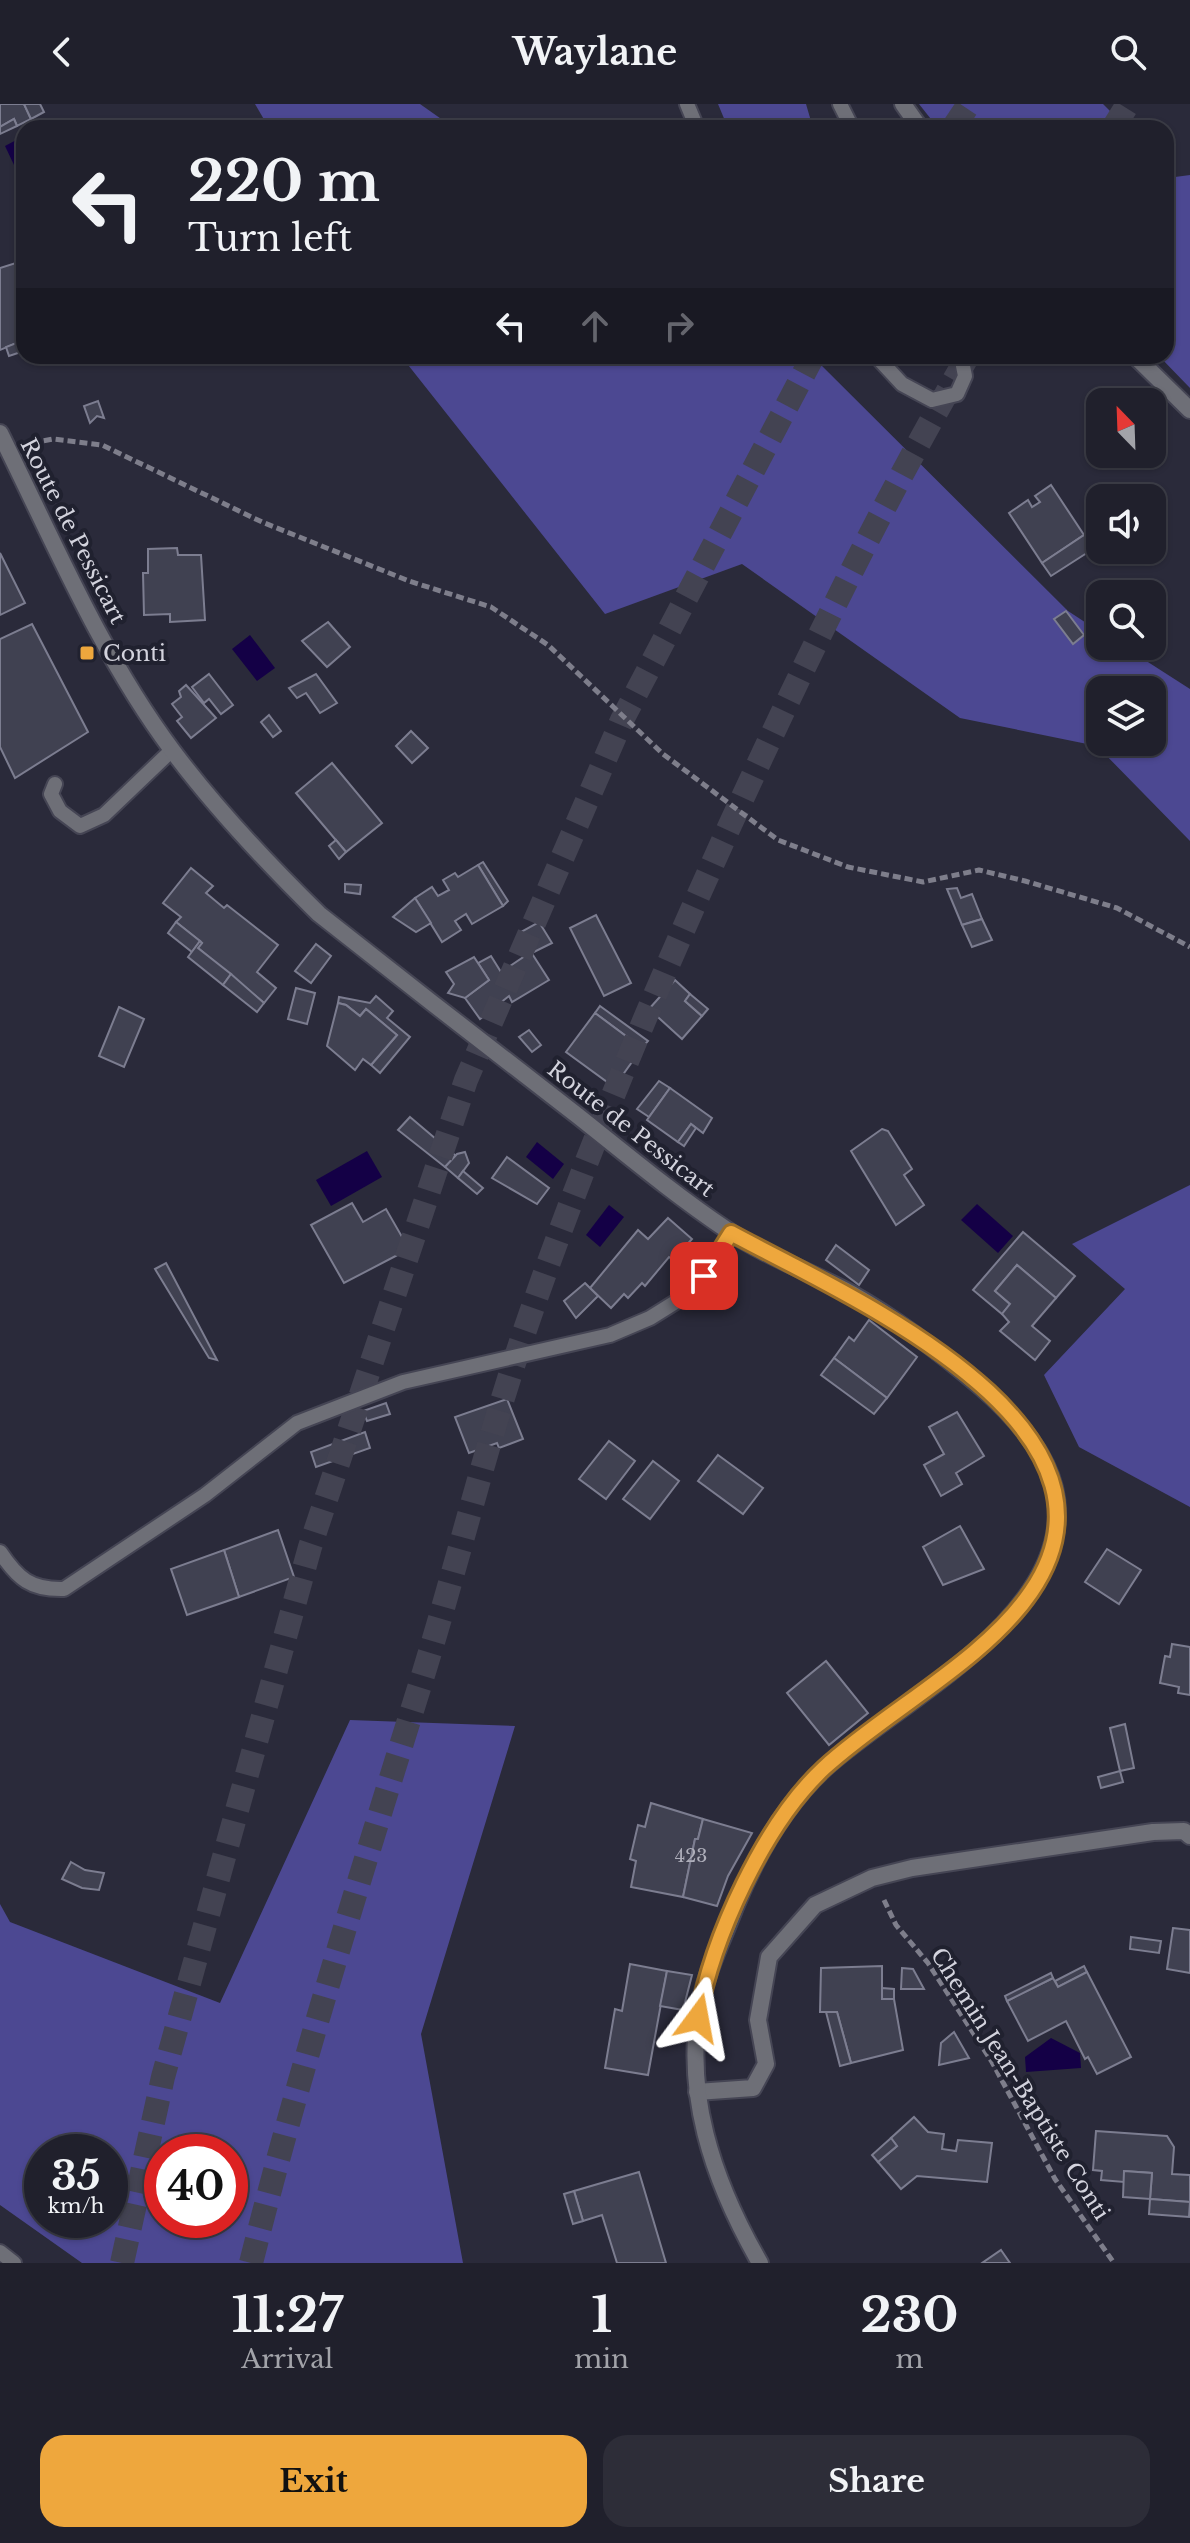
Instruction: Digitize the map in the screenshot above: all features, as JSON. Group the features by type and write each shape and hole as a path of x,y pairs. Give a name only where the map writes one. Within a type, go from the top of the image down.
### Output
{"street":[{"path":"1143,364 1190,410"},
{"name":"Route de Pessicart","path":"4,441 120,670 172,750 273,869 319,914 657,1180 731,1233 884,1313 983,1389 1007,1412 1044,1461 1056,1494 1057,1517 1053,1548 1031,1592 996,1631 823,1769 782,1817 751,1868 703,1991 694,2045 697,2092 707,2146 723,2191 760,2263"},
{"path":"697,2092 753,2088 766,2064 758,2020 769,1957 815,1905 872,1878 912,1868 1153,1832 1188,1832"}],"lane":[{"path":"883,364 902,384 932,400 957,394 965,376 963,364"},
{"path":"55,784 51,794 60,811 80,826 104,815 172,750"},
{"path":"0,1552 17,1577 40,1590 64,1589 205,1495 297,1423 403,1382 488,1360 556,1349 610,1335 650,1318 682,1298 704,1276 731,1233"},
{"path":"0,2252 14,2263"}],"path":[{"path":"4,441 53,439 102,445 262,522 409,581 491,607 548,645 663,754 778,840 848,867 923,882 979,870 1025,881 1117,908 1190,947"},
{"name":"Chemin Jean-Baptiste Conti","path":"896,1925 928,1963 992,2062 1055,2179 1114,2263"}],"shaded area":[{"path":"255,104 420,104 443,120 264,120"},
{"path":"718,104 806,104 811,120 725,120"},
{"path":"919,104 1103,104 1119,120 932,120"},
{"path":"16,140 16,169 5,146"},
{"path":"1190,175 1190,388 1167,364 1174,364 1174,176"},
{"path":"407,364 820,364 1068,611 1086,623 1086,660 1145,660 1190,689 1190,841 1107,756 1166,756 1166,676 1086,676 1086,744 960,718 742,564 605,614"},
{"path":"250,635 275,668 257,681 232,649"},
{"path":"537,1142 564,1164 553,1179 526,1157"},
{"path":"367,1151 382,1177 331,1206 316,1180"},
{"path":"1190,1185 1190,1507 1079,1447 1044,1375 1125,1289 1072,1244"},
{"path":"977,1204 1013,1236 998,1253 961,1220"},
{"path":"609,1205 624,1217 600,1247 586,1235"},
{"path":"350,1720 515,1726 421,2034 463,2263 82,2263 47,2238 128,2238 128,2134 24,2134 24,2222 0,2205 0,1904 10,1922 220,2003"},
{"path":"1051,2038 1080,2053 1081,2068 1026,2072 1025,2057"}],"building":[{"path":"0,104 24,104 31,119 16,120 16,124 14,119 0,127"},
{"path":"24,104 40,104 44,112 31,119"},
{"path":"14,119 16,124 0,134 0,127"},
{"path":"16,263 16,343 0,350 0,268"},
{"path":"16,343 16,354 9,356 6,347"},
{"path":"98,401 104,418 97,416 90,423 84,406"},
{"path":"1051,485 1084,535 1042,563 1009,513 1028,500 1032,507 1040,502 1035,496"},
{"path":"1084,535 1086,538 1086,554 1051,576 1042,563"},
{"path":"177,548 178,555 201,555 205,620 170,622 170,614 144,615 143,573 148,573 148,549"},
{"path":"0,553 25,603 0,615"},
{"path":"1066,611 1084,635 1073,644 1054,619"},
{"path":"328,622 350,647 327,667 302,641"},
{"path":"32,624 88,732 15,778 0,747 0,639"},
{"path":"209,674 233,705 221,714 209,699 204,703 192,687"},
{"path":"316,674 337,703 320,713 306,693 297,698 289,688"},
{"path":"186,685 216,718 191,738 177,721 182,717 172,704 181,697 179,691"},
{"path":"269,715 281,731 273,737 261,722"},
{"path":"411,731 428,748 412,763 396,746"},
{"path":"332,763 382,823 346,852 296,793"},
{"path":"336,840 346,852 339,859 329,846"},
{"path":"483,862 508,901 503,906 478,865"},
{"path":"478,865 503,906 472,924 466,914 455,921 461,930 442,942 415,898 432,887 438,896 449,890 443,880 455,873 458,877"},
{"path":"191,868 213,886 206,893 224,908 227,905 278,945 257,972 276,988 264,1003 198,948 202,943 176,922 181,917 163,903"},
{"path":"345,884 361,885 360,894 345,892"},
{"path":"957,888 961,898 972,894 982,919 962,925 947,889"},
{"path":"415,898 431,923 416,932 393,917"},
{"path":"596,915 631,983 604,996 570,928"},
{"path":"982,919 992,940 972,947 962,925"},
{"path":"176,922 200,941 192,952 168,933"},
{"path":"539,922 552,943 532,953 519,933"},
{"path":"200,941 202,943 198,948 231,974 223,985 188,957"},
{"path":"316,944 331,956 311,983 295,971"},
{"path":"531,952 549,980 512,1002 509,996 480,1019 465,998 489,980 478,963 491,956 501,972"},
{"path":"474,957 489,980 465,998 448,993 454,984 446,972"},
{"path":"231,974 264,1003 257,1012 223,985"},
{"path":"675,980 690,994 685,1001 702,1016 682,1039 649,1009"},
{"path":"296,988 315,993 307,1024 288,1019"},
{"path":"690,994 708,1009 702,1016 685,1001"},
{"path":"376,996 393,1011 387,1018 410,1037 380,1073 371,1065 397,1035 366,1009 360,1016 338,1003 339,997 370,1003"},
{"path":"338,1003 360,1016 366,1009 397,1035 371,1065 363,1059 355,1070 327,1046"},
{"path":"600,1006 648,1041 642,1048 595,1013"},
{"path":"119,1007 144,1019 124,1067 99,1056"},
{"path":"595,1013 642,1048 614,1087 566,1052"},
{"path":"529,1030 541,1045 532,1052 519,1037"},
{"path":"659,1081 670,1088 649,1117 637,1109"},
{"path":"670,1088 712,1118 703,1133 691,1124 678,1142 647,1120"},
{"path":"410,1117 456,1156 445,1167 398,1130"},
{"path":"691,1124 696,1128 684,1146 678,1142"},
{"path":"882,1129 888,1131 912,1169 904,1175 924,1205 896,1225 851,1151"},
{"path":"465,1152 469,1163 458,1178 445,1167 457,1154"},
{"path":"507,1157 549,1188 537,1204 492,1178"},
{"path":"463,1171 483,1188 477,1194 458,1178"},
{"path":"352,1203 363,1222 386,1209 409,1249 344,1283 311,1225"},
{"path":"668,1218 692,1239 673,1260 669,1257 645,1286 642,1283 628,1298 624,1294 611,1308 590,1288 638,1230 648,1239"},
{"path":"1023,1232 1075,1276 1056,1298 1017,1265 995,1291 1010,1304 1002,1314 973,1290"},
{"path":"836,1245 869,1270 859,1285 826,1260"},
{"path":"166,1263 217,1360 209,1358 155,1269"},
{"path":"1017,1265 1056,1298 1032,1326 1050,1341 1035,1360 1000,1331 1009,1322 1002,1314 1010,1304 995,1291"},
{"path":"585,1283 598,1296 576,1318 564,1301"},
{"path":"869,1320 917,1357 887,1398 834,1358 849,1337 854,1341"},
{"path":"834,1358 887,1398 874,1414 821,1375"},
{"path":"507,1399 523,1439 499,1448 497,1443 469,1453 455,1417"},
{"path":"386,1403 390,1414 367,1421 363,1411"},
{"path":"957,1412 984,1456 956,1473 962,1484 941,1496 924,1465 944,1454 929,1427"},
{"path":"365,1432 370,1448 316,1467 311,1452"},
{"path":"609,1441 635,1461 606,1499 579,1479"},
{"path":"718,1455 763,1488 743,1514 698,1481"},
{"path":"653,1461 679,1481 650,1519 623,1499"},
{"path":"960,1526 984,1569 943,1585 923,1547"},
{"path":"278,1530 294,1577 239,1597 224,1550"},
{"path":"1107,1549 1141,1570 1119,1604 1085,1582"},
{"path":"224,1550 239,1597 187,1615 171,1569"},
{"path":"1172,1644 1190,1647 1190,1695 1178,1693 1179,1687 1160,1683 1165,1656 1170,1657"},
{"path":"826,1661 868,1713 829,1745 787,1693"},
{"path":"1125,1724 1134,1768 1120,1771 1110,1728"},
{"path":"1120,1771 1123,1782 1101,1788 1098,1777"},
{"path":"651,1803 703,1819 698,1839 695,1839 683,1897 631,1887 636,1861 630,1859 638,1825 645,1827"},
{"path":"703,1819 752,1833 728,1876 717,1906 683,1897 695,1839 698,1839"},
{"path":"71,1862 85,1870 104,1873 99,1890 82,1888 62,1879"},
{"path":"1173,1928 1190,1930 1190,1973 1167,1969"},
{"path":"1131,1937 1161,1941 1159,1953 1130,1949"},
{"path":"630,1964 667,1971 648,2075 605,2068 615,2009 622,2011"},
{"path":"882,1966 882,1999 894,1999 903,2050 851,2063 837,2012 820,2012 821,1968"},
{"path":"1084,1966 1087,1972 1058,1987 1055,1981"},
{"path":"902,1968 913,1969 924,1989 901,1989"},
{"path":"667,1971 692,1975 683,2010 660,2006"},
{"path":"1087,1972 1131,2057 1097,2074 1088,2057 1085,2059 1066,2021 1028,2041 1007,2001 1053,1978 1058,1987"},
{"path":"1051,1973 1053,1978 1007,2001 1005,1996"},
{"path":"882,1988 894,1989 894,1999 882,1999"},
{"path":"826,2012 837,2012 851,2063 840,2066"},
{"path":"954,2032 969,2058 939,2065 941,2043"},
{"path":"914,2117 928,2132 944,2134 942,2149 956,2151 958,2140 992,2143 987,2182 917,2176 901,2189 878,2162 897,2146 891,2138"},
{"path":"1096,2131 1167,2136 1174,2147 1172,2174 1190,2175 1190,2202 1150,2199 1152,2173 1124,2171 1124,2182 1101,2180 1102,2171 1093,2170"},
{"path":"891,2138 897,2146 878,2162 872,2155"},
{"path":"1124,2171 1152,2173 1150,2199 1123,2197"},
{"path":"639,2172 666,2263 617,2263 602,2215 583,2221 574,2191"},
{"path":"574,2191 583,2221 573,2224 564,2194"},
{"path":"1150,2199 1190,2202 1189,2217 1149,2214"},
{"path":"1001,2250 1010,2263 982,2263"}],"tunnel":[{"path":"958,120 969,104"},
{"path":"1118,120 1128,104"},
{"path":"122,2263 163,2077 310,1547 466,1080 622,720 809,364"},
{"path":"251,2263 312,2040 499,1413 572,1199 649,1010 759,763 874,528 964,364"}],"place":[{"name":"Conti","path":"87,653"}],"route":[{"path":"698,2018 703,1991 751,1868 782,1817 823,1769 996,1631 1031,1592 1053,1548 1057,1525 1056,1494 1044,1461 1007,1412 953,1364 884,1313 731,1233 704,1276"}]}
